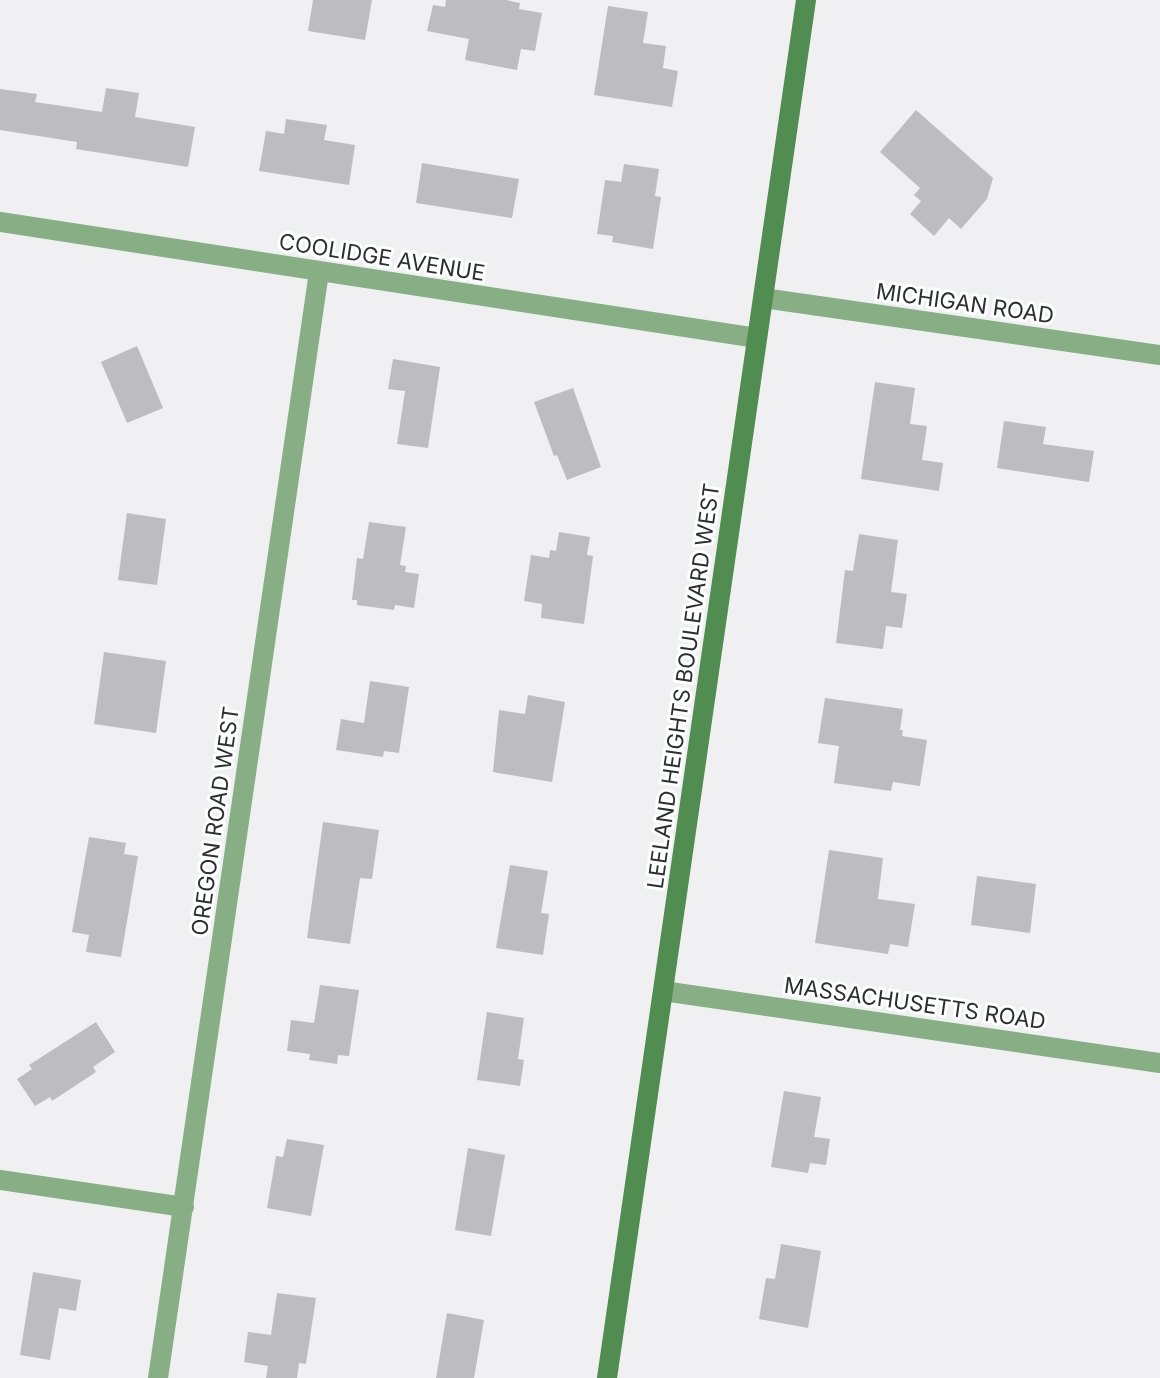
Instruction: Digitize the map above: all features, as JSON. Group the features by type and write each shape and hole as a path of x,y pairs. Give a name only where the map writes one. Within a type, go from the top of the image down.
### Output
{"main road":[{"name":"LEELAND HEIGHTS BOULEVARD WEST","path":"607,1378 806,0"}],"street":[{"name":"COOLIDGE AVENUE","path":"0,222 757,338"},
{"name":"OREGON ROAD WEST","path":"158,1378 319,272"},
{"name":"MICHIGAN ROAD","path":"763,298 1160,355"},
{"name":"MASSACHUSETTS ROAD","path":"663,991 1160,1063"},
{"path":"0,1180 184,1207"}],"building":[{"path":"313,0 372,0 365,40 308,31"},
{"path":"446,0 506,0 520,3 519,9 542,13 535,51 521,49 517,70 465,60 469,39 427,31 433,5 445,7"},
{"path":"608,6 648,12 643,43 666,46 663,68 678,71 672,107 594,95"},
{"path":"106,88 139,93 135,117 195,127 188,167 76,149 77,142 0,130 0,89 37,94 35,102 102,112"},
{"path":"916,110 993,178 987,199 961,229 949,218 934,236 910,214 921,201 914,195 920,188 880,152"},
{"path":"286,119 327,125 324,140 355,145 349,185 259,171 266,131 284,134"},
{"path":"422,163 519,179 512,218 416,203"},
{"path":"624,164 659,169 655,196 661,197 653,249 612,242 613,236 597,234 605,180 621,182"},
{"path":"137,346 163,408 127,423 101,362"},
{"path":"393,359 440,367 428,448 397,444 405,391 388,389"},
{"path":"875,382 915,388 910,424 927,426 922,460 943,463 939,491 861,479"},
{"path":"573,388 601,467 567,480 557,455 554,456 534,402"},
{"path":"1004,421 1046,427 1043,444 1094,451 1089,482 997,468"},
{"path":"127,513 166,519 157,585 118,580"},
{"path":"369,522 406,527 400,565 406,566 405,572 419,574 414,608 395,605 394,610 357,605 357,600 352,600 357,558 363,559"},
{"path":"559,532 590,537 587,555 593,556 584,624 541,618 542,604 524,601 531,555 549,558 550,550 556,551"},
{"path":"859,534 898,540 891,592 907,594 902,628 886,626 883,649 836,643 845,570 853,571"},
{"path":"104,652 166,661 156,733 94,724"},
{"path":"370,681 409,687 399,753 384,751 383,757 336,750 341,719 364,723"},
{"path":"528,695 565,702 552,782 493,772 499,710 525,714"},
{"path":"825,698 903,709 902,736 927,740 920,786 893,782 891,791 834,783 839,746 818,743"},
{"path":"323,822 379,830 372,879 360,878 350,944 307,938"},
{"path":"89,837 126,843 124,854 138,856 121,957 86,952 89,935 72,932"},
{"path":"829,850 883,858 878,899 915,904 908,947 890,944 888,954 815,943"},
{"path":"510,865 548,871 541,913 549,914 543,955 496,948"},
{"path":"977,876 1036,884 1030,933 971,925"},
{"path":"320,985 359,990 349,1056 338,1055 337,1064 309,1060 310,1054 287,1051 291,1020 314,1023"},
{"path":"487,1012 524,1018 518,1059 524,1060 520,1086 477,1080"},
{"path":"96,1022 115,1052 93,1067 96,1072 52,1101 50,1097 35,1106 17,1079 32,1069 29,1065"},
{"path":"784,1091 821,1097 814,1137 830,1139 826,1165 810,1163 808,1173 771,1167"},
{"path":"287,1139 324,1145 311,1216 267,1208 276,1156 283,1157"},
{"path":"468,1148 505,1155 491,1236 455,1230"},
{"path":"781,1244 821,1251 808,1328 759,1319 766,1278 775,1279"},
{"path":"33,1272 81,1280 76,1311 59,1308 50,1360 20,1355"},
{"path":"277,1293 316,1298 306,1364 299,1363 297,1378 266,1378 268,1366 244,1362 248,1332 271,1335"},
{"path":"447,1313 484,1320 474,1378 436,1378"}]}
